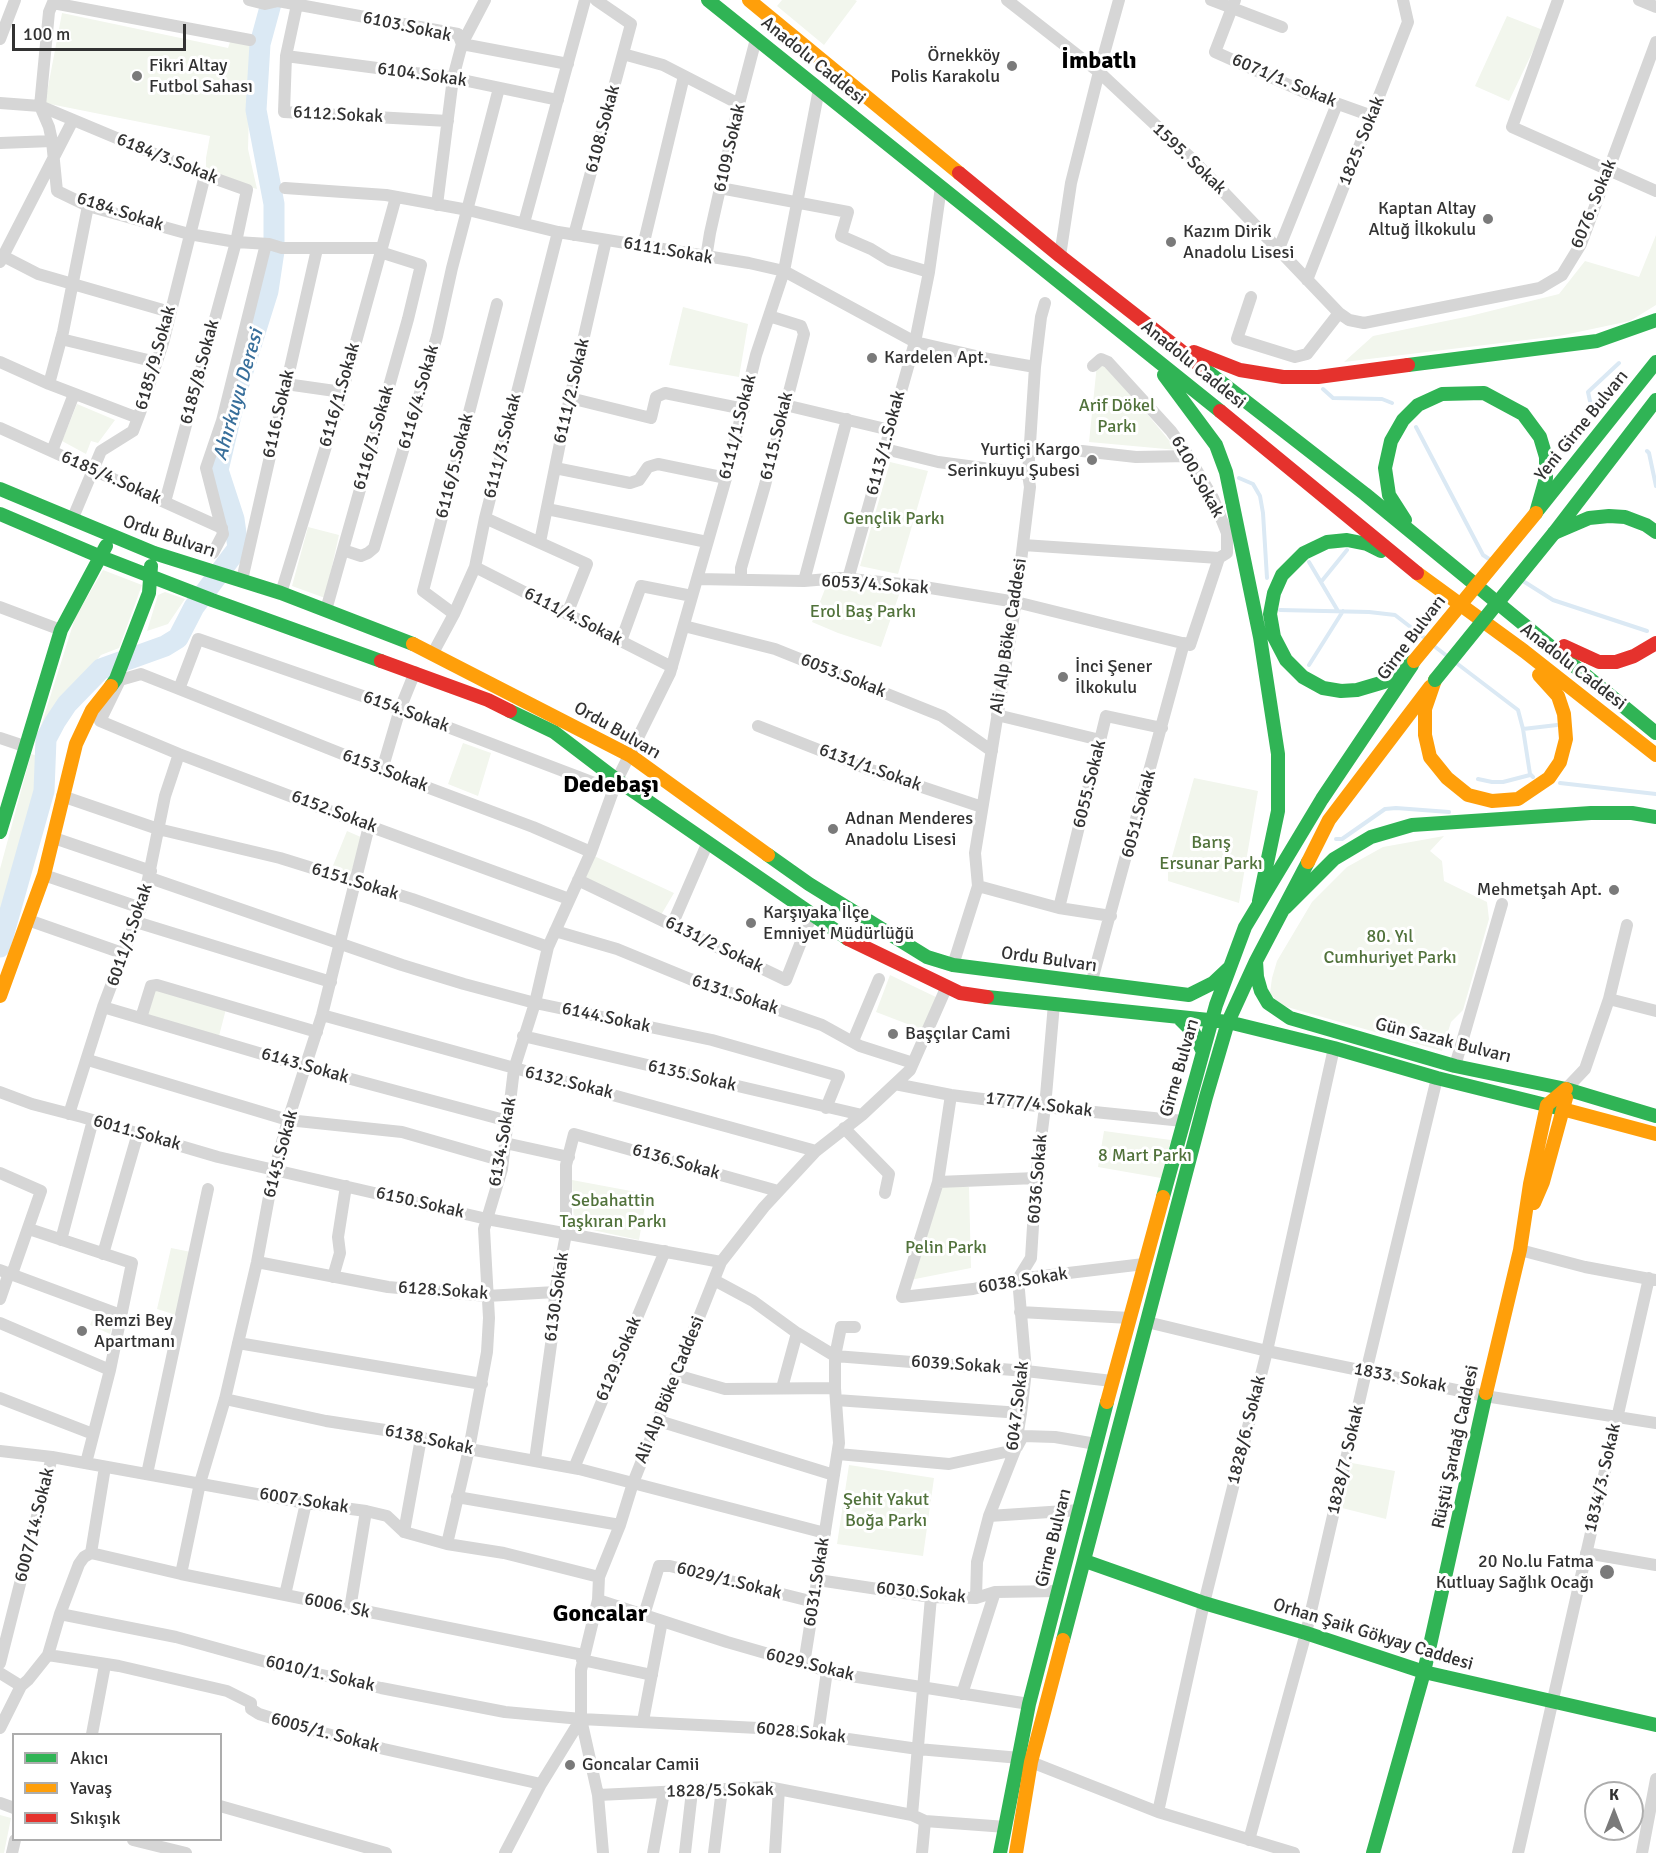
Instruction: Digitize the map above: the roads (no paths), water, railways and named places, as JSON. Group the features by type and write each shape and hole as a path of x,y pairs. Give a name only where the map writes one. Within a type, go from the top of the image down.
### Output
{"main road":[{"name":"Anadolu Caddesi","path":"708,0 1143,347 1408,567 1524,651 1656,755"},
{"name":"Anadolu Caddesi","path":"749,0 1060,256 1432,549 1656,733"},
{"path":"1160,335 1201,355 1240,369 1283,377 1318,377 1597,341 1656,320"},
{"path":"1143,347 1216,445 1226,472 1233,504 1260,637 1278,754 1278,811 1259,901"},
{"name":"Yeni Girne Bulvarı","path":"1536,513 1656,362"},
{"path":"1432,549 1396,508 1389,495 1385,468 1390,441 1403,420 1418,405 1443,394 1484,393 1523,414 1540,437 1546,457 1546,478 1536,513"},
{"path":"1554,533 1656,400"},
{"name":"Ordu Bulvarı","path":"0,489 154,553 281,593 408,641 433,653 631,756 809,884 927,957 953,965 1189,995 1213,983 1230,967"},
{"name":"Girne Bulvarı","path":"1016,1853 1026,1760 1029,1704 1112,1381 1183,1121 1212,1021 1245,927 1322,799 1414,661 1536,513"},
{"name":"Ordu Bulvarı","path":"0,514 101,557 213,600 488,700 554,732 615,785 708,842 855,944 960,993 1026,1002 1228,1022"},
{"path":"1554,533 1589,518 1609,516 1625,517 1646,525 1656,532"},
{"name":"Girne Bulvarı","path":"1000,1853 1085,1562 1206,1097 1228,1022 1256,961 1329,820 1435,680 1554,533"},
{"path":"0,832 5,797 24,747 61,630 110,536"},
{"path":"1408,567 1367,544 1347,540 1327,542 1304,553 1282,575 1274,593 1270,614 1274,637 1286,660 1303,677 1323,688 1341,691 1357,690 1384,682 1414,661"},
{"path":"0,996 44,874 62,796 82,727 116,679 149,592 148,575 154,553"},
{"path":"1536,635 1553,639 1581,656 1599,663 1616,662 1634,656 1656,643"},
{"path":"1435,680 1425,709 1425,735 1430,758 1447,778 1468,795 1492,801 1518,799 1549,778 1560,762 1566,739 1564,714 1558,696 1541,677 1524,651"},
{"path":"1285,908 1334,859 1371,837 1412,825 1592,813 1632,813 1656,817"},
{"name":"Gün Sazak Bulvarı","path":"1256,961 1261,991 1268,1003 1290,1018 1455,1066 1566,1089 1656,1116"},
{"path":"1178,1017 1194,1034 1203,1052"},
{"name":"Gün Sazak Bulvarı","path":"1228,1022 1656,1134"},
{"path":"1547,1105 1566,1089"},
{"name":"Rüştü Şardağ Caddesi","path":"1526,1221 1543,1182 1564,1110 1566,1089"},
{"name":"Rüştü Şardağ Caddesi","path":"1373,1853 1424,1672 1520,1250 1530,1184 1547,1105"},
{"path":"1096,1444 1108,1471"},
{"name":"Orhan Şaik Gökyay Caddesi","path":"1085,1562 1203,1603 1306,1633 1424,1672 1656,1725"}],"street":[{"path":"0,39 15,0"},
{"path":"249,0 265,4 278,1"},
{"path":"437,205 453,78 462,44 485,0"},
{"path":"524,223 585,0"},
{"name":"6108.Sokak","path":"574,235 631,24 596,0"},
{"name":"1595. Sokak","path":"1007,0 1099,72 1193,160 1339,313 1349,320 1364,323"},
{"path":"1060,256 1071,183 1119,0"},
{"path":"1211,0 1233,4 1282,27"},
{"name":"1825. Sokak","path":"1307,280 1408,22 1403,0"},
{"path":"1558,0 1512,127 1656,191"},
{"path":"1639,0 1656,7"},
{"name":"6103.Sokak","path":"278,1 298,2 458,34 462,44 568,64"},
{"path":"54,2 250,40"},
{"name":"6184.Sokak","path":"54,2 49,12 40,106 49,127 55,155 57,191 88,206 189,234 282,248 380,250 420,265"},
{"path":"285,56 298,2"},
{"name":"6071/1. Sokak","path":"1233,4 1215,52 1302,91 1372,116"},
{"name":"6109.Sokak","path":"706,258 739,104 756,39"},
{"name":"6076. Sokak","path":"1364,323 1540,288 1562,275 1581,244 1656,45"},
{"path":"623,54 663,65 739,104"},
{"name":"6104.Sokak","path":"285,56 453,78 558,100"},
{"name":"6112.Sokak","path":"285,56 284,112 448,121"},
{"path":"643,246 684,76"},
{"path":"468,210 499,88"},
{"name":"6111/1.Sokak","path":"631,756 672,667 726,478 756,355 784,271 819,89"},
{"name":"6184/3.Sokak","path":"0,103 40,106 205,175 247,190 236,242"},
{"path":"1278,251 1337,104"},
{"path":"73,120 2,259 39,274 170,312"},
{"path":"0,143 52,141"},
{"name":"6185/9.Sokak","path":"72,520 101,451 133,431 163,343 205,175"},
{"name":"6113/1.Sokak","path":"848,579 915,342 941,187"},
{"name":"6111.Sokak","path":"285,188 396,197 468,210 558,232 706,258 749,263 784,271 915,342 1035,367"},
{"path":"720,188 848,212 841,236 889,260 928,272"},
{"name":"6116/1.Sokak","path":"281,593 342,393 396,197"},
{"path":"48,384 61,339 88,206"},
{"name":"6116/4.Sokak","path":"343,550 361,556 374,548 437,336 468,210"},
{"name":"6111/3.Sokak","path":"433,653 475,567 485,518 558,232"},
{"name":"6111/2.Sokak","path":"540,542 606,240"},
{"name":"6185/8.Sokak","path":"165,502 236,242"},
{"path":"213,553 223,534 206,468 222,422 267,244"},
{"name":"6116.Sokak","path":"242,580 317,249"},
{"name":"6116/3.Sokak","path":"326,610 408,319 420,265"},
{"path":"1251,297 1237,339 1295,357 1307,354 1339,313"},
{"name":"Ali Alp Böke Caddesi","path":"953,965 978,886 975,853 1016,602 1029,487 1035,367 1045,303"},
{"name":"6116/5.Sokak","path":"454,614 423,591 496,304"},
{"name":"6115.Sokak","path":"741,580 741,568 765,485 804,331 801,326 769,316"},
{"path":"61,339 156,362"},
{"name":"6100.Sokak","path":"1093,366 1101,359 1108,362 1171,431 1189,456 1218,509 1227,533 1227,553 1220,558"},
{"path":"0,362 48,384 138,418"},
{"path":"285,384 342,393"},
{"path":"570,399 651,418 656,397 665,393 744,408"},
{"path":"52,451 74,394"},
{"path":"785,405 890,430"},
{"path":"804,581 847,419"},
{"name":"6185/4.Sokak","path":"0,428 222,528"},
{"path":"885,449 938,462 1028,474"},
{"path":"1083,451 1136,457 1189,456"},
{"path":"555,468 630,483 639,480 648,467 658,464 726,478"},
{"path":"547,509 707,542"},
{"path":"485,518 587,564 567,614"},
{"path":"1023,545 1220,558"},
{"name":"6051.Sokak","path":"1091,984 1187,644 1220,558"},
{"name":"6111/4.Sokak","path":"475,567 672,667"},
{"name":"6053/4.Sokak","path":"697,579 804,581 848,579 912,585 1016,602 1187,644"},
{"path":"621,641 641,586 692,596"},
{"path":"0,607 61,630"},
{"name":"6053.Sokak","path":"684,626 775,649 942,716 992,751"},
{"name":"6154.Sokak","path":"179,689 198,639 615,785"},
{"path":"382,770 400,709 415,672"},
{"name":"6153.Sokak","path":"100,721 120,680 141,674 382,770 533,827 591,852"},
{"path":"997,715 1100,740"},
{"name":"6055.Sokak","path":"1059,908 1107,716 1162,728"},
{"name":"6152.Sokak","path":"100,721 179,754 569,899"},
{"name":"6131/1.Sokak","path":"758,726 865,768 982,807"},
{"path":"0,738 24,747"},
{"name":"6011/5.Sokak","path":"69,1114 104,1007 141,908 151,874 165,796 179,754"},
{"name":"6134.Sokak","path":"447,1545 469,1449 487,1352 489,1318 484,1229 503,1161 514,1069 535,1003 548,946 591,852 615,785 631,756"},
{"name":"6151.Sokak","path":"62,796 158,829 280,858 412,899 548,946"},
{"name":"6145.Sokak","path":"181,1574 200,1483 225,1400 257,1262 274,1170 322,1015 369,826"},
{"name":"6144.Sokak","path":"54,838 413,968 535,1003 712,1040 839,1076 826,1108"},
{"path":"672,925 708,842"},
{"path":"44,874 141,908"},
{"name":"6131/2 Sokak","path":"578,880 786,980 812,914"},
{"path":"978,886 1059,908 1111,916"},
{"path":"1455,1066 1502,904"},
{"path":"28,920 125,954"},
{"path":"136,922 331,982"},
{"path":"1566,1089 1585,1069 1609,999 1627,925"},
{"name":"6131.Sokak","path":"555,931 616,950 690,979 822,1025 853,1041 913,1063"},
{"path":"853,1041 879,979"},
{"path":"141,1018 151,986 157,985 317,1032"},
{"name":"Ali Alp Böke Caddesi","path":"603,1853 598,1795 581,1719 580,1670 598,1600 599,1577 620,1525 633,1483 722,1262 764,1206 816,1151 862,1115 910,1070 947,986"},
{"path":"1609,999 1656,1011"},
{"name":"6036.Sokak","path":"1018,1279 1031,1258 1036,1178 1054,1004"},
{"name":"6143.Sokak","path":"104,1007 306,1067 508,1121"},
{"name":"6132.Sokak","path":"322,1015 514,1069 598,1089 816,1151"},
{"name":"6135.Sokak","path":"523,1036 862,1115"},
{"name":"1828/6. Sokak","path":"1158,1812 1203,1603 1267,1351 1334,1048"},
{"path":"88,1060 288,1120 402,1132 503,1161"},
{"name":"1828/7. Sokak","path":"1249,1840 1306,1633 1437,1078"},
{"name":"1777/4.Sokak","path":"895,1084 951,1095 1183,1121"},
{"name":"6011.Sokak","path":"0,1092 32,1104 218,1157 274,1170"},
{"path":"951,1095 938,1182 1036,1178"},
{"path":"61,1240 93,1120"},
{"path":"844,1128 889,1174 885,1193"},
{"path":"103,1254 138,1133"},
{"name":"6130.Sokak","path":"535,1460 553,1330 555,1292 566,1234 565,1180 574,1134"},
{"name":"6136.Sokak","path":"574,1134 778,1191"},
{"path":"505,1143 569,1157"},
{"name":"6150.Sokak","path":"274,1170 487,1219 722,1262"},
{"path":"0,1173 41,1191 29,1229 7,1272 0,1299"},
{"name":"6038.Sokak","path":"938,1182 902,1298 973,1289 1018,1279 1144,1264"},
{"path":"333,1277 340,1253 338,1237 346,1186"},
{"path":"147,1474 208,1189"},
{"path":"29,1229 132,1263 110,1371 86,1463"},
{"path":"1520,1250 1585,1267 1652,1279"},
{"name":"6129.Sokak","path":"574,1468 664,1251"},
{"name":"6128.Sokak","path":"257,1262 388,1287 488,1296 555,1292"},
{"path":"7,1272 121,1315"},
{"name":"6047.Sokak","path":"976,1598 977,1562 989,1516 1015,1450 1021,1413 1026,1371 1018,1279"},
{"name":"1834/3. Sokak","path":"1518,1853 1551,1702 1652,1279"},
{"name":"6039.Sokak","path":"714,1280 753,1301 797,1333 835,1356 1026,1371 1112,1381"},
{"path":"1020,1312 1130,1318"},
{"name":"1833. Sokak","path":"1147,1322 1267,1351 1485,1396 1656,1423"},
{"path":"0,1323 110,1371"},
{"path":"835,1356 841,1327 855,1327"},
{"path":"782,1388 797,1333"},
{"path":"238,1343 482,1384"},
{"name":"6031.Sokak","path":"804,1664 838,1454 835,1356"},
{"path":"676,1375 725,1389 782,1388 1021,1413"},
{"path":"0,1398 93,1434"},
{"name":"6138.Sokak","path":"225,1400 574,1468 825,1533"},
{"path":"659,1421 834,1475"},
{"path":"838,1454 949,1464 1015,1450 1023,1436 1055,1437 1096,1444"},
{"path":"404,1532 421,1438"},
{"name":"6007.Sokak","path":"0,1451 52,1457 306,1503 366,1511 387,1516 404,1532 447,1545 504,1553 599,1577"},
{"name":"6007/14.Sokak","path":"0,1663 52,1457"},
{"path":"0,1728 21,1686 48,1655 60,1614 79,1564 91,1553 105,1467"},
{"path":"457,1497 620,1525"},
{"path":"285,1595 306,1503"},
{"path":"989,1516 1080,1510"},
{"path":"350,1609 366,1511"},
{"name":"6006. Sk","path":"91,1553 583,1658 652,1675"},
{"path":"1586,1553 1656,1564"},
{"name":"6029/1.Sokak","path":"644,1615 659,1566 670,1566 814,1602"},
{"name":"6030.Sokak","path":"818,1580 931,1597 976,1598 996,1592 1059,1591"},
{"path":"962,1694 996,1592"},
{"path":"912,1815 931,1597"},
{"name":"6029.Sokak","path":"598,1600 838,1674 1029,1704"},
{"name":"6010/1. Sokak","path":"60,1614 176,1637 277,1665 381,1688 505,1712 581,1719"},
{"path":"643,1721 662,1621"},
{"name":"6005/1. Sokak","path":"48,1655 227,1691 251,1703 251,1709 259,1714 297,1726 384,1749 541,1784"},
{"path":"92,1733 105,1665"},
{"path":"818,1734 826,1671"},
{"path":"0,1673 21,1686"},
{"path":"505,1853 541,1784 581,1719"},
{"name":"6028.Sokak","path":"581,1719 778,1729 918,1749 1026,1760 1158,1812 1294,1853"},
{"path":"1642,1853 1656,1779"},
{"name":"1828/5.Sokak","path":"598,1795 768,1787 912,1815 925,1821"},
{"path":"714,1853 722,1789"},
{"path":"775,1853 779,1789"},
{"path":"685,1853 692,1791"},
{"path":"653,1853 664,1792"},
{"path":"222,1807 386,1853"},
{"path":"922,1853 925,1821 1006,1827"},
{"path":"141,1841 186,1853"}],"waterway":[{"name":"Ahırkuyu Deresi","path":"0,947 44,791 46,739 55,722 67,704 101,669 165,646 178,638 194,607 238,548 234,519 218,470 237,390 268,291 274,251 274,204 256,110 260,44 272,0"},
{"path":"1590,401 1588,392 1619,363"},
{"path":"1323,389 1333,398 1382,399 1392,403"},
{"path":"1416,427 1483,555 1489,559"},
{"path":"1647,451 1656,486"},
{"path":"1239,478 1253,484 1260,496 1267,578"},
{"path":"1321,582 1347,550"},
{"path":"1309,562 1338,611"},
{"path":"1523,581 1553,600 1647,631"},
{"path":"1280,610 1369,612 1395,615 1426,639"},
{"path":"1309,665 1343,611"},
{"path":"1434,646 1447,656"},
{"path":"1455,662 1518,710 1530,774 1533,777"},
{"path":"1523,729 1557,725"},
{"path":"1478,779 1503,782 1530,775"},
{"path":"1560,783 1656,794"},
{"path":"1336,839 1342,839 1385,809 1449,812"}],"place":[{"name":"Örnekköy Polis Karakolu","path":"1012,66"},
{"name":"Fikri Altay Futbol Sahası","path":"137,76"},
{"name":"Kaptan Altay Altuğ İlkokulu","path":"1488,219"},
{"name":"Kazım Dirik Anadolu Lisesi","path":"1171,242"},
{"name":"Kardelen Apt.","path":"872,358"},
{"name":"Yurtiçi Kargo Serinkuyu Şubesi","path":"1092,460"},
{"name":"İnci Şener İlkokulu","path":"1063,677"},
{"name":"Adnan Menderes Anadolu Lisesi","path":"833,829"},
{"name":"Mehmetşah Apt.","path":"1614,890"},
{"name":"Karşıyaka İlçe Emniyet Müdürlüğü","path":"751,923"},
{"name":"Başçılar Cami","path":"893,1034"},
{"name":"Remzi Bey Apartmanı","path":"82,1331"},
{"name":"20 No.lu Fatma Kutluay Sağlık Ocağı","path":"1607,1572"},
{"name":"Goncalar Camii","path":"570,1765"}],"district":[{"name":"İmbatlı","path":"1099,62"},
{"name":"Dedebaşı","path":"611,786"},
{"name":"Goncalar","path":"600,1615"}],"park label":[{"name":"Arif Dökel Parkı","path":"1117,416"},
{"name":"Gençlik Parkı","path":"894,519"},
{"name":"Erol Baş Parkı","path":"863,612"},
{"name":"Barış Ersunar Parkı","path":"1211,853"},
{"name":"80. Yıl Cumhuriyet Parkı","path":"1390,947"},
{"name":"8 Mart Parkı","path":"1145,1156"},
{"name":"Sebahattin Taşkıran Parkı","path":"613,1211"},
{"name":"Pelin Parkı","path":"946,1248"},
{"name":"Şehit Yakut Boğa Parkı","path":"886,1510"}]}
